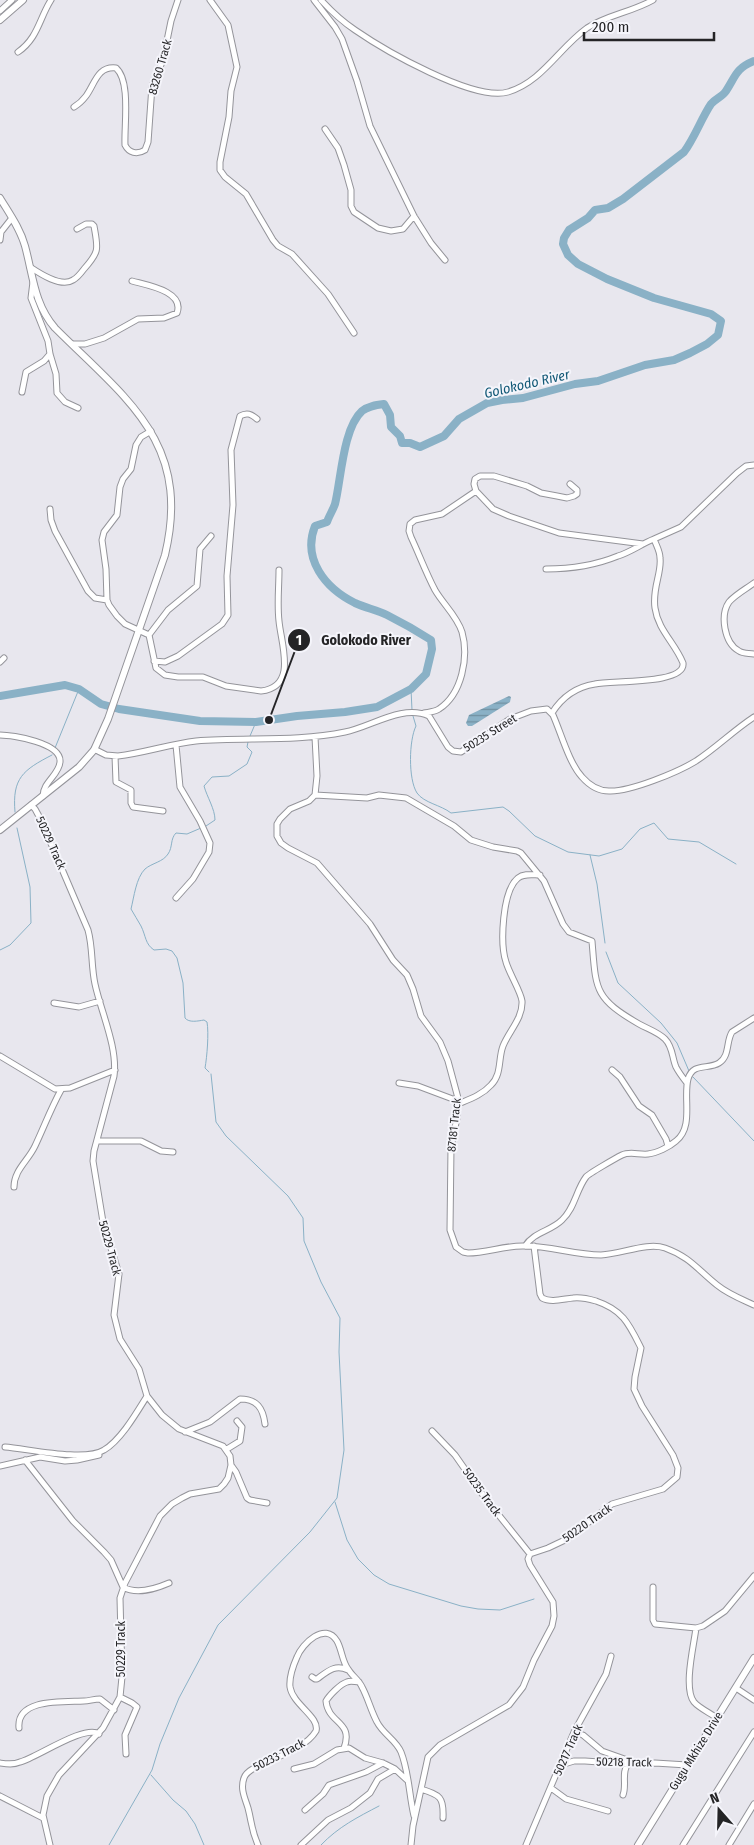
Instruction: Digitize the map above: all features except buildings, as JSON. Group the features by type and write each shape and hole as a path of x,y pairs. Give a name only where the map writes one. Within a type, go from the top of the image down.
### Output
{"street":[{"path":"0,12 12,0"},
{"path":"0,20 23,0"},
{"path":"18,52 31,40 40,26 51,0"},
{"name":"83260 Track","path":"74,107 87,95 98,74 108,68 116,68 122,76 127,149 137,153 147,148 152,86 163,60 171,21 178,0"},
{"path":"210,0 228,25 237,67 231,91 229,118 220,162 222,173 246,194 273,240 295,258 328,294 354,333"},
{"path":"314,0 342,39 370,126 414,216 431,243 445,260"},
{"path":"321,0 354,30 408,62 473,90 503,94 529,82 553,62 571,40 586,29 603,20 640,7 653,0"},
{"path":"325,129 338,148 351,190 354,212 378,228 391,231 403,229 414,216"},
{"path":"0,198 20,231 40,306 50,322 129,401 151,431 166,468 170,488 171,522 165,555 115,700 94,748 79,766 0,830"},
{"path":"0,240 2,232 12,218"},
{"path":"30,267 50,279 66,282 72,281 94,258 97,250 94,226 86,224 76,229"},
{"path":"72,344 85,344 104,338 138,318 164,318 177,313 176,300 169,293 132,281"},
{"path":"33,282 31,298 46,336 56,374 57,393 65,402 78,408"},
{"path":"22,392 26,372 44,361 50,354"},
{"path":"154,661 165,662 178,656 222,624 228,615 227,576 233,505 231,450 240,416 246,413 257,418"},
{"path":"149,635 138,632 120,620 113,612 107,600 107,574 102,536 117,515 120,487 123,479 132,469 136,445 141,437 151,431"},
{"path":"546,569 562,569 618,557 681,527 737,472 746,466 754,466"},
{"path":"570,484 577,490 577,494 567,498 541,493 507,480 486,476 480,476 475,480 474,484 476,491 496,512 553,532 581,537 612,538 643,544"},
{"path":"94,748 106,755 115,756 198,741 315,737 346,732 409,713 424,714 441,708 456,688 464,670 464,643 459,624 428,576 411,537 409,531 410,524 420,519 442,514 476,491"},
{"path":"50,509 50,520 54,531 88,591 95,598 107,600"},
{"path":"211,536 200,549 197,586 168,610 149,635 158,672 164,676 203,678 226,686 261,690 277,685 284,673 285,654 279,623 279,570"},
{"path":"654,539 660,553 655,586 655,609 662,630 681,658 682,669 678,673 661,678 604,682 584,687 561,699 552,713 578,772 593,786 608,791 617,791 687,766 754,717"},
{"path":"754,584 730,602 724,614 726,631 732,646 737,651 754,654"},
{"name":"50235 Street","path":"424,714 432,720 448,747 453,751 461,752 510,719 531,711 547,709 552,713"},
{"path":"0,735 37,741 51,748 60,758 58,767 44,787 43,796"},
{"path":"315,737 317,776 315,795 366,798 379,795 406,798 454,826 471,840 493,847 517,851 540,875 549,890 563,924 575,935 592,941 595,976 600,992 613,1008 638,1024 656,1032 667,1041 672,1050 676,1068 687,1083"},
{"path":"176,746 180,787 210,842 209,852 193,879 176,898"},
{"path":"115,756 115,779 119,784 131,790 132,807 163,811"},
{"name":"87181 Track","path":"315,795 309,801 290,809 280,818 277,836 281,843 288,848 317,863 370,924 394,960 407,975 421,1016 440,1042 448,1061 458,1103 450,1153 450,1230 453,1242 460,1250 468,1253 534,1246 600,1254 618,1254 648,1246 657,1246 685,1257 729,1294 754,1305"},
{"name":"50229 Track","path":"31,805 41,820 88,930 92,947 95,985 113,1052 115,1070 93,1161 103,1222 119,1274 115,1322 120,1339 139,1369 147,1396 162,1415 185,1432 219,1443 226,1449"},
{"path":"399,1083 418,1086 458,1103 484,1091 497,1077 502,1048 521,1011 520,995 504,955 504,911 508,894 518,878 528,874 540,875"},
{"path":"54,1003 79,1007 100,1001"},
{"path":"525,1246 535,1235 550,1229 562,1220 570,1210 582,1183 589,1174 622,1155 650,1154 668,1146 679,1138 686,1122 687,1083 690,1074 697,1068 713,1065 721,1061 726,1053 732,1032 754,1018"},
{"path":"0,1056 50,1088 60,1090 81,1084 115,1070"},
{"path":"612,1070 620,1078 639,1106 652,1115 668,1146"},
{"path":"14,1187 14,1179 17,1172 35,1146 60,1090"},
{"path":"97,1141 141,1141 161,1151 173,1152"},
{"name":"50220 Track","path":"530,1554 567,1539 612,1504 663,1489 673,1482 678,1473 676,1463 666,1442 642,1406 634,1389 642,1348 629,1324 617,1310 591,1299 582,1297 550,1300 542,1298 534,1246"},
{"path":"0,1466 40,1457 65,1461 98,1456 126,1429 147,1396"},
{"path":"185,1432 210,1422 240,1399 253,1401 258,1405 264,1415 265,1424"},
{"path":"237,1421 242,1427 240,1441 226,1449 230,1456 231,1465 236,1472 246,1498 267,1503"},
{"name":"50235 Track","path":"432,1431 455,1455 485,1498 530,1554"},
{"path":"5,1447 72,1456 104,1450"},
{"path":"25,1460 73,1521 108,1556 123,1587 133,1591 158,1587 169,1583"},
{"name":"50229 Track","path":"50,1845 43,1818 46,1800 59,1775 99,1734 120,1697 122,1677 120,1598 123,1587 160,1516 172,1504 190,1494 219,1489 228,1478 231,1465"},
{"path":"411,1845 414,1818 426,1762 431,1753 501,1710 517,1695 552,1626 554,1616 553,1602 530,1565 528,1559 530,1554"},
{"path":"652,1587 653,1620 656,1626 696,1628 711,1622 725,1611 754,1576"},
{"path":"696,1628 690,1666 690,1693 696,1704 716,1718"},
{"name":"50233 Track","path":"258,1845 251,1830 248,1808 243,1793 244,1777 252,1768 274,1760 304,1744 313,1735 317,1728 311,1716 299,1705 291,1690 290,1679 297,1655 310,1639 327,1633 337,1642 348,1670 359,1682 378,1724 398,1747 403,1758 414,1818"},
{"name":"50217 Track","path":"526,1845 574,1732 603,1681 611,1656"},
{"name":"Gugu Mkhize Drive","path":"638,1845 754,1658"},
{"path":"312,1677 317,1679 330,1669 336,1667 348,1670"},
{"path":"344,1748 347,1740 346,1732 330,1714 326,1701 344,1683 350,1681 359,1682"},
{"path":"736,1688 754,1700"},
{"path":"120,1697 132,1702 137,1707 125,1735 126,1754"},
{"path":"19,1728 19,1719 26,1710 48,1702 100,1699 114,1710"},
{"path":"0,1763 21,1762 66,1740 89,1732 99,1734"},
{"path":"574,1732 583,1736 602,1751 636,1764"},
{"path":"683,1845 754,1732"},
{"path":"294,1770 314,1764 332,1752 344,1748 395,1769 408,1782"},
{"name":"50218 Track","path":"561,1765 585,1761 628,1764 655,1762 687,1765"},
{"path":"305,1810 323,1794 329,1785 366,1772 383,1763"},
{"path":"623,1795 625,1790 624,1771 628,1764"},
{"path":"301,1845 328,1820 351,1808 370,1792 378,1780 395,1769"},
{"path":"551,1788 566,1799 608,1811"},
{"path":"421,1789 439,1796 444,1805 444,1818"},
{"path":"0,1796 43,1818"},
{"path":"729,1845 754,1804"}],"water":[{"path":"509,696 511,697 510,702 472,726 468,726 466,723 469,715"}],"waterway":[{"name":"Golokodo River","path":"0,696 65,685 79,689 101,704 119,709 200,721 256,722 377,707 411,689 426,674 432,649 431,640 387,615 344,597 326,581 314,561 312,538 315,526 327,522 335,504 347,442 356,419 367,408 384,404 390,415 391,427 400,436 402,443 410,443 420,447 444,436 459,419 487,403 523,398 575,384 598,381 645,365 674,360 707,344 718,335 721,321 711,314 654,298 607,279 578,264 568,255 563,244 569,230 588,218 595,210 608,208 623,199 684,152 711,104 724,93 739,70 754,61"},
{"path":"55,748 79,689"},
{"path":"411,689 412,710"},
{"path":"413,716 416,726 412,740 410,760 414,787 417,793 424,799 451,813 503,807 535,836 568,852 599,856 622,849 640,829 654,823 668,839 699,842 736,864"},
{"path":"250,736 256,722"},
{"path":"206,826 215,820 214,812 204,786 212,777 229,776 247,764 252,752 247,747 248,742"},
{"path":"15,812 15,791 22,776 34,765 52,755"},
{"path":"0,950 10,945 31,923 30,887 17,828"},
{"path":"201,828 187,834 176,833 166,857 145,869 139,877 131,909 151,948 154,950 166,949 172,951 177,958 183,983 185,1018 191,1021 204,1020 207,1022 208,1045 205,1068 209,1072"},
{"path":"590,855 597,884 605,943"},
{"path":"606,952 618,983 661,1023 677,1043 689,1071"},
{"path":"109,1845 152,1770 160,1744 179,1698 218,1625 310,1532 337,1498 344,1450 339,1352 340,1318 321,1282 304,1241 303,1218 288,1196 226,1136 216,1122 211,1074"},
{"path":"693,1077 754,1141"},
{"path":"335,1502 347,1540 358,1559 374,1575 389,1584 461,1606 478,1609 500,1610 534,1599"},
{"path":"151,1775 173,1800 186,1811 195,1824 204,1845"},
{"path":"321,1845 341,1828 379,1806"}],"place":[{"name":"Golokodo River","path":"269,720"}]}
